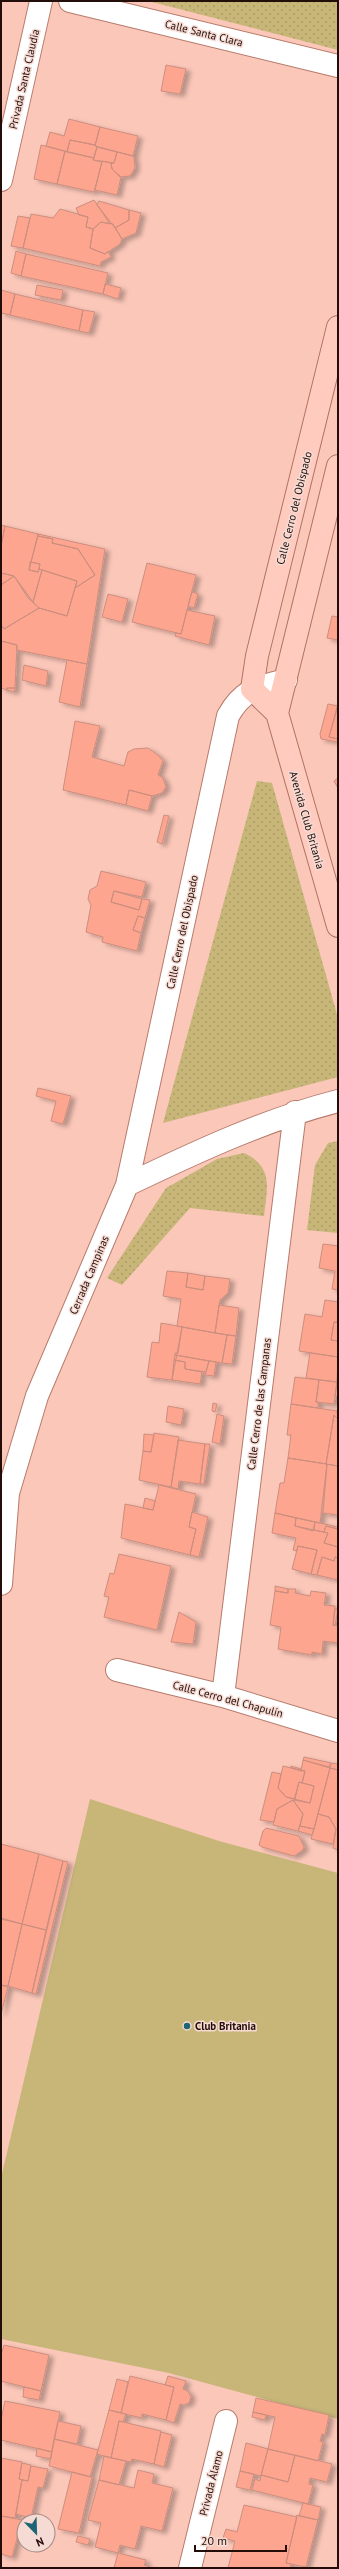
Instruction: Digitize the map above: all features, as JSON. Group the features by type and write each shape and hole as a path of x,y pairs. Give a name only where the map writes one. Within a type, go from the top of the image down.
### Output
{"main road":[{"name":"Calle Cerro del Obispado","path":"252,689 257,656 338,327"},
{"path":"252,689 277,713 338,466"},
{"name":"Avenida Club Britania","path":"277,713 338,926"}],"street":[{"name":"Privada Santa Claudia","path":"1,180 42,1"},
{"name":"Calle Santa Clara","path":"70,1 338,66"},
{"name":"Calle Cerro del Obispado","path":"128,1185 228,716 237,700 252,689 286,680"},
{"path":"128,1185 191,1154 295,1112 338,1101"},
{"name":"Calle Cerro de las Campanas","path":"223,1696 295,1112"},
{"name":"Cerrada Campinas","path":"1,1584 8,1493 37,1396 128,1185"},
{"name":"Calle Cerro del Chapulín","path":"117,1670 223,1696 338,1731"},
{"name":"Privada Álamo","path":"190,2568 226,2421"}],"shaded area":[{"path":"148,1 338,1 338,50"},
{"path":"257,781 272,783 338,1018 338,1077 163,1123"},
{"path":"338,1141 338,1233 307,1230 315,1165 328,1143"},
{"path":"244,1153 254,1159 264,1172 267,1187 264,1216 190,1208 122,1285 107,1278 166,1188 217,1159"},
{"name":"Club Britania","path":"90,1799 219,1841 338,1873 338,2419 169,2373 1,2339 1,2178"}],"building":[{"path":"166,65 186,69 180,94 161,91"},
{"path":"69,119 100,127 95,145 70,140 67,152 46,146 50,132 64,136"},
{"path":"100,127 138,136 133,156 95,146"},
{"path":"70,140 95,145 97,147 94,158 67,152"},
{"path":"41,145 65,151 57,184 34,179"},
{"path":"97,147 117,152 114,163 93,160"},
{"path":"65,151 94,158 93,160 102,162 94,192 57,184"},
{"path":"117,152 133,156 135,168 130,176 120,177 112,169 111,163 114,163"},
{"path":"102,161 111,163 112,169 121,177 117,195 95,190"},
{"path":"94,200 110,224 101,222 93,229 86,227 88,217 79,215 76,208"},
{"path":"99,201 129,210 129,220 115,228 97,205"},
{"path":"60,209 88,217 86,227 93,229 90,248 105,254 108,251 111,257 101,262 100,266 23,248 31,214 53,218"},
{"path":"129,210 141,213 136,233 122,239 115,228 129,220"},
{"path":"18,216 30,218 23,248 11,246"},
{"path":"101,222 113,224 122,239 120,244 105,254 90,248 93,229"},
{"path":"16,251 26,254 21,276 11,273"},
{"path":"26,254 108,273 103,294 21,276"},
{"path":"105,284 121,288 118,299 103,294"},
{"path":"37,285 63,290 61,300 35,295"},
{"path":"1,290 15,294 10,315 1,313"},
{"path":"15,294 83,310 79,331 10,315"},
{"path":"83,310 95,312 89,333 79,331"},
{"path":"1,525 5,526 1,546"},
{"path":"5,526 38,534 29,570 38,572 39,569 42,570 33,602 14,576 1,573 1,546"},
{"path":"38,534 105,549 87,664 17,650 17,645 1,641 1,625 4,629 39,608 67,616 75,588 95,575 78,549 52,543 53,539 38,536"},
{"path":"38,536 53,539 52,543 78,549 95,575 75,588 77,581 39,569 40,564 31,562"},
{"path":"30,562 40,564 38,572 29,570"},
{"path":"147,563 196,575 181,634 132,622"},
{"path":"42,570 77,581 67,616 39,608 33,602"},
{"path":"1,573 14,576 1,585"},
{"path":"14,576 28,598 39,608 4,629 1,625 1,585"},
{"path":"192,592 198,594 194,608 188,606"},
{"path":"108,594 128,599 122,622 102,617"},
{"path":"187,610 215,616 209,645 175,636 176,633 181,634"},
{"path":"332,616 338,617 338,640 327,638"},
{"path":"1,641 17,645 15,688 7,688 7,690 1,688"},
{"path":"67,660 87,664 80,707 59,702"},
{"path":"24,665 48,671 46,686 22,680"},
{"path":"7,688 15,688 14,692 7,690"},
{"path":"328,704 338,706 329,737 338,739 338,742 321,739 320,734"},
{"path":"338,707 338,739 329,737"},
{"path":"75,721 100,726 92,757 124,766 128,752 134,749 148,748 159,756 163,761 158,775 163,778 166,787 162,793 152,796 129,790 126,805 63,790"},
{"path":"338,778 338,788 334,781"},
{"path":"129,790 152,796 148,811 126,805"},
{"path":"164,815 169,816 162,844 157,842"},
{"path":"101,871 146,882 142,897 114,891 111,902 139,910 142,899 150,900 145,918 138,916 133,930 141,933 137,951 102,942 103,937 86,932 91,905 88,899 90,890 97,886"},
{"path":"114,891 142,899 139,910 111,902"},
{"path":"138,916 145,918 141,933 133,930"},
{"path":"38,1088 71,1096 63,1124 51,1121 56,1101 36,1096"},
{"path":"323,1244 338,1246 338,1290 332,1289 335,1271 319,1268"},
{"path":"167,1271 188,1273 186,1287 203,1290 205,1276 230,1279 228,1293 220,1300 215,1333 177,1326 181,1299 163,1296"},
{"path":"188,1273 205,1276 203,1290 186,1287"},
{"path":"325,1300 338,1302 338,1322 334,1322 331,1340 338,1341 338,1357 299,1351 305,1314 322,1317"},
{"path":"219,1305 239,1308 236,1336 215,1333"},
{"path":"334,1322 338,1322 338,1341 331,1340"},
{"path":"161,1323 182,1327 172,1380 147,1377 152,1342 159,1343"},
{"path":"182,1327 227,1335 222,1363 175,1355 175,1353 178,1353"},
{"path":"227,1335 236,1336 232,1364 222,1363"},
{"path":"310,1353 338,1357 337,1382 306,1378"},
{"path":"175,1355 209,1361 206,1372 185,1369 185,1362 174,1360"},
{"path":"174,1360 185,1362 185,1369 202,1372 200,1384 172,1380"},
{"path":"209,1361 216,1362 214,1376 205,1375"},
{"path":"338,1374 338,1396 335,1396"},
{"path":"295,1377 319,1380 316,1402 318,1402 318,1408 291,1404"},
{"path":"319,1380 337,1382 334,1404 316,1402"},
{"path":"213,1403 217,1404 215,1412 212,1411"},
{"path":"291,1404 337,1411 338,1419 334,1415 326,1464 288,1458 291,1435 287,1435"},
{"path":"168,1406 184,1409 181,1425 166,1422"},
{"path":"217,1414 224,1416 220,1444 212,1442"},
{"path":"334,1415 338,1419 338,1466 326,1464"},
{"path":"154,1433 179,1437 171,1487 139,1480 143,1451 151,1452"},
{"path":"144,1434 154,1435 151,1452 143,1451"},
{"path":"178,1440 205,1444 200,1484 179,1481 178,1489 171,1487"},
{"path":"205,1444 210,1444 204,1484 200,1484"},
{"path":"288,1458 327,1464 320,1523 275,1513 280,1483 284,1483"},
{"path":"327,1464 338,1466 338,1515 323,1513"},
{"path":"159,1485 196,1494 189,1527 196,1529 190,1555 121,1538 125,1504 153,1510"},
{"path":"145,1498 155,1501 153,1510 143,1508"},
{"path":"192,1512 208,1517 199,1557 190,1555 196,1529 189,1527"},
{"path":"275,1513 296,1518 295,1526 328,1533 324,1543 338,1547 338,1558 335,1557 334,1561 322,1557 317,1575 311,1574 317,1550 298,1546 297,1551 293,1550 296,1538 272,1533"},
{"path":"296,1518 315,1522 313,1531 295,1526"},
{"path":"315,1522 338,1527 338,1529 326,1526 324,1532 314,1530"},
{"path":"326,1526 338,1529 338,1547 324,1543 328,1533 324,1532"},
{"path":"298,1546 317,1550 311,1574 292,1569"},
{"path":"119,1554 171,1566 157,1630 104,1617 109,1597 104,1596 110,1573 114,1574"},
{"path":"322,1557 334,1561 335,1557 338,1558 338,1580 317,1575"},
{"path":"275,1586 288,1589 288,1593 275,1591"},
{"path":"288,1589 296,1589 295,1593 310,1596 311,1591 326,1593 324,1605 335,1606 333,1625 338,1626 338,1643 323,1641 322,1654 312,1652 312,1655 278,1649 281,1627 270,1625 275,1591 288,1593"},
{"path":"335,1609 338,1610 335,1625 333,1625"},
{"path":"179,1612 196,1622 193,1644 171,1642"},
{"path":"304,1757 331,1763 329,1767 303,1760"},
{"path":"303,1760 330,1768 314,1829 300,1826 303,1814 293,1800 277,1809 274,1822 260,1820 272,1772 281,1774 278,1788 286,1797 310,1803 314,1786 302,1783 305,1771 301,1771"},
{"path":"331,1763 338,1764 338,1770 330,1768"},
{"path":"283,1766 305,1771 302,1783 299,1782 295,1799 286,1797 278,1788"},
{"path":"291,1766 301,1769 301,1771 291,1768"},
{"path":"330,1768 338,1770 338,1850 333,1848 336,1829 329,1817 318,1814"},
{"path":"299,1782 314,1786 310,1803 294,1800"},
{"path":"293,1800 303,1814 298,1831 273,1825 277,1809"},
{"path":"318,1814 329,1817 336,1829 333,1844 311,1839"},
{"path":"300,1826 314,1829 312,1835 298,1831"},
{"path":"266,1828 299,1836 304,1847 303,1850 294,1856 262,1847 259,1845 263,1831"},
{"path":"1,1844 39,1854 22,1924 1,1919"},
{"path":"39,1854 63,1861 46,1930 22,1924"},
{"path":"63,1861 68,1862 36,1994 32,1993"},
{"path":"1,1918 22,1924 8,1986 1,1985"},
{"path":"22,1924 46,1930 32,1993 8,1986"},
{"path":"1,1985 8,1987 1,2014"},
{"path":"4,2345 49,2355 41,2391 1,2381 1,2355"},
{"path":"130,2376 174,2387 166,2420 142,2414 142,2418 121,2413"},
{"path":"168,2376 186,2381 183,2389 188,2391 191,2397 189,2403 184,2405 180,2404 174,2423 166,2420 174,2387 165,2385"},
{"path":"117,2379 128,2382 121,2413 109,2410"},
{"path":"24,2387 41,2391 39,2400 23,2397"},
{"path":"256,2398 329,2415 325,2435 322,2434 320,2441 323,2442 318,2461 268,2449 275,2417 253,2412"},
{"path":"5,2401 60,2412 52,2452 1,2440 1,2420"},
{"path":"109,2410 126,2414 123,2422 119,2421 111,2458 97,2454"},
{"path":"253,2412 266,2415 265,2420 252,2417"},
{"path":"58,2421 81,2426 77,2444 54,2439"},
{"path":"119,2421 161,2431 154,2464 132,2459 131,2462 111,2458"},
{"path":"161,2432 172,2435 164,2467 154,2464"},
{"path":"54,2439 98,2450 90,2477 49,2466"},
{"path":"246,2443 268,2449 261,2476 240,2471"},
{"path":"37,2448 52,2452 51,2459 36,2456"},
{"path":"268,2449 295,2455 288,2482 261,2475"},
{"path":"295,2455 332,2464 327,2482 310,2478 309,2484 313,2485 308,2504 252,2490 255,2479 260,2481 261,2475 288,2482"},
{"path":"104,2456 126,2461 119,2485 99,2480"},
{"path":"1,2458 22,2462 19,2479 22,2480 15,2518 1,2516"},
{"path":"22,2463 31,2465 28,2481 19,2479"},
{"path":"31,2466 48,2469 43,2488 38,2487 32,2513 16,2513 22,2480 28,2481"},
{"path":"138,2470 154,2474 152,2483 173,2488 162,2531 141,2526 135,2549 120,2545 118,2553 95,2547 101,2523 88,2520 99,2480 134,2488"},
{"path":"240,2471 254,2474 250,2490 236,2487"},
{"path":"72,2472 92,2477 79,2533 58,2529"},
{"path":"303,2503 321,2507 318,2520 299,2516"},
{"path":"244,2505 297,2517 286,2563 291,2564 290,2568 228,2568 235,2541 223,2538 226,2529 237,2532"},
{"path":"297,2515 318,2520 306,2567 286,2563"},
{"path":"1,2516 16,2519 16,2542 12,2557 1,2554"},
{"path":"78,2536 90,2539 88,2545 76,2542"},
{"path":"118,2553 146,2560 144,2565 153,2568 114,2568"}],"place":[{"name":"Club Britania","path":"187,2026"}]}
